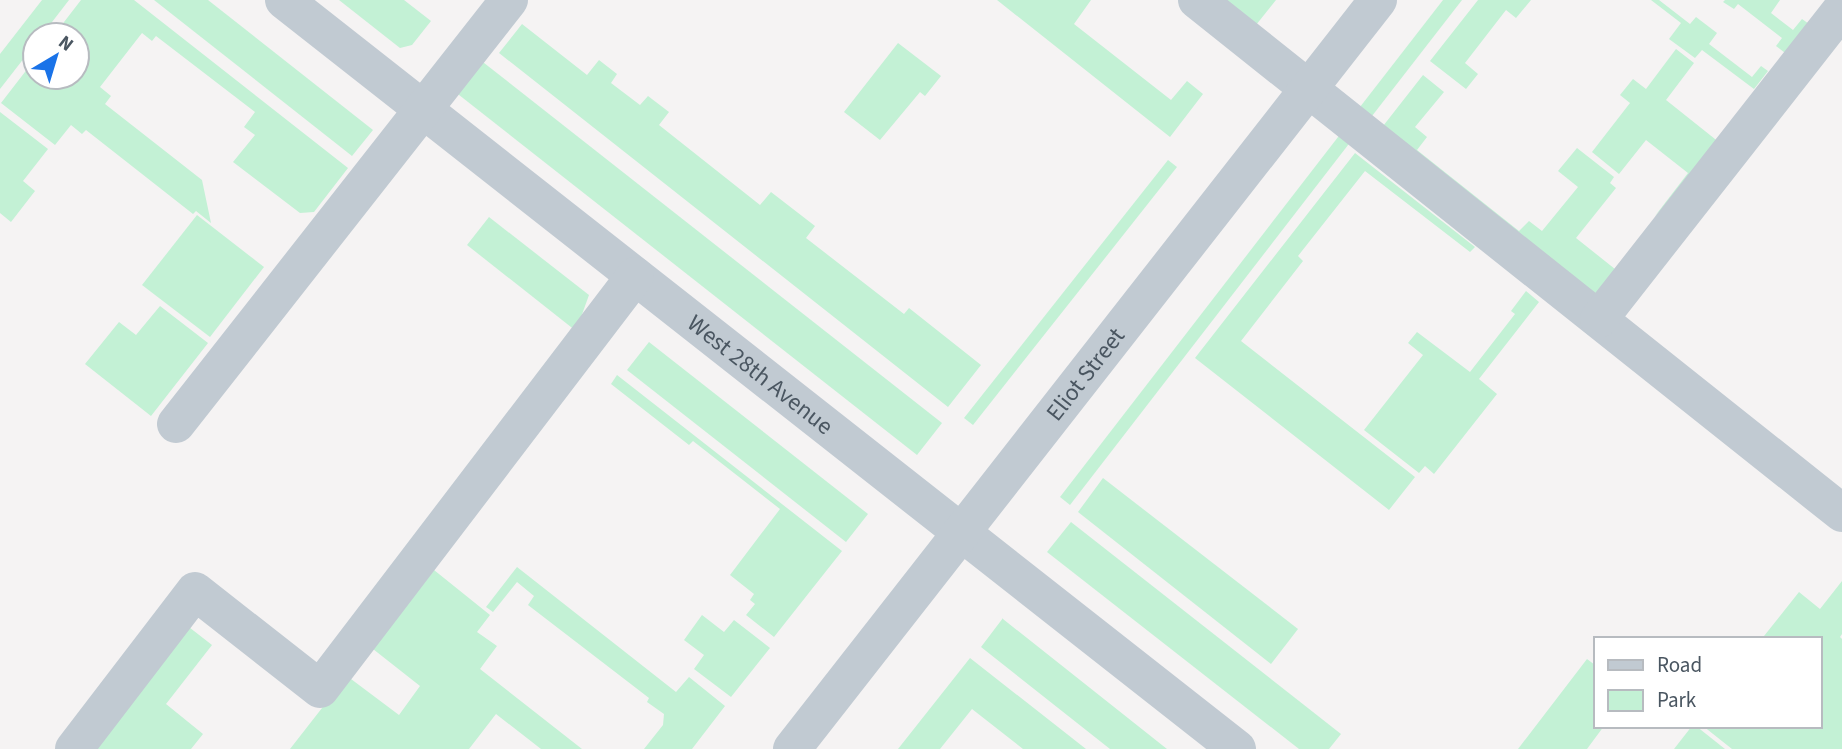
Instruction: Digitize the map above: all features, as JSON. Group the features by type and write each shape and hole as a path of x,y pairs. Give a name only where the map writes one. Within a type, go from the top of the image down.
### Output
{"street":[{"name":"West 28th Avenue","path":"285,0 1237,749"},
{"path":"176,424 509,0"},
{"path":"1197,0 1842,513"},
{"name":"Eliot Street","path":"792,749 1378,0"},
{"path":"1599,319 1842,9"},
{"path":"74,749 195,591 320,689 635,276"}],"green space":[{"path":"42,0 69,0 53,21 26,21"},
{"path":"81,0 134,0 348,168 314,212 300,213 233,162 255,135 244,127 255,112 156,36 152,41 142,33 100,87 111,96 105,104 202,180 211,223 196,211 193,214 86,130 82,134 71,125 55,145 1,103 21,77 21,91 91,91 91,21 65,21"},
{"path":"154,0 208,0 373,130 352,156"},
{"path":"339,0 404,0 431,21 412,45 400,48"},
{"path":"997,0 1091,0 1074,24 1171,100 1187,81 1203,94 1170,137"},
{"path":"1214,0 1276,0 1252,30"},
{"path":"1443,0 1462,0 1372,116 1360,107"},
{"path":"1478,0 1531,0 1516,18 1506,10 1465,63 1478,74 1466,89 1430,61"},
{"path":"1651,0 1659,0 1690,24 1696,17 1717,33 1709,44 1752,77 1761,66 1768,71 1754,89 1702,50 1695,58 1669,39 1681,23"},
{"path":"1780,0 1771,13 1793,30 1802,19 1812,26 1789,56 1776,46 1782,38 1738,4 1734,9 1723,2"},
{"path":"522,24 587,75 599,60 617,74 611,83 640,105 648,96 669,112 659,125 760,205 771,192 815,226 806,238 904,314 909,308 981,365 948,407 499,53"},
{"path":"21,27 21,62 0,89 0,54"},
{"path":"898,43 941,76 925,96 920,92 880,140 844,112"},
{"path":"1676,49 1694,63 1666,100 1725,147 1655,216 1688,173 1646,140 1619,174 1592,152 1630,103 1620,95 1633,79 1646,89"},
{"path":"479,59 942,423 917,455 454,91"},
{"path":"1423,75 1444,92 1415,127 1427,137 1417,150 1519,231 1529,221 1542,231 1578,187 1558,171 1577,148 1614,177 1610,183 1616,188 1576,238 1620,273 1598,310 1376,135"},
{"path":"0,112 48,149 23,181 35,191 11,222 0,213"},
{"path":"1345,128 1355,136 1070,505 1060,497"},
{"path":"1355,153 1475,247 1470,252 1365,171 1298,256 1303,261 1241,341 1415,477 1389,510 1195,358"},
{"path":"1168,160 1177,167 973,425 964,418"},
{"path":"197,215 264,267 210,337 142,285"},
{"path":"489,217 589,295 576,331 467,245"},
{"path":"1526,291 1539,302 1479,379 1497,394 1434,474 1425,466 1419,473 1364,430 1423,355 1408,343 1417,332 1470,372 1515,314 1511,311"},
{"path":"160,306 208,343 151,416 85,364 119,322 136,335"},
{"path":"649,342 868,514 846,542 627,370"},
{"path":"617,375 842,551 774,637 746,615 755,604 750,600 754,594 730,575 780,509 693,441 689,445 611,384"},
{"path":"1103,478 1298,629 1271,664 1078,512"},
{"path":"1071,522 1341,734 1329,749 1299,749 1047,552"},
{"path":"517,567 676,692 689,677 725,706 692,749 644,749 663,725 664,714 647,702 649,698 528,605 534,596 517,582 493,612 486,607"},
{"path":"434,570 490,615 477,632 497,646 480,669 582,749 541,749 496,714 469,749 290,749 347,676 399,715 420,686 373,649"},
{"path":"1842,581 1842,749 1732,749 1706,728 1821,728 1821,637 1764,636 1799,592 1820,609"},
{"path":"702,615 724,632 734,620 770,648 731,697 694,669 704,655 684,640"},
{"path":"1003,618 1167,749 1110,749 981,647"},
{"path":"185,624 212,645 166,704 203,734 191,749 87,749"},
{"path":"970,658 1086,749 1023,749 972,709 940,749 898,749"},
{"path":"1587,659 1594,664 1594,728 1603,728 1587,749 1518,749"},
{"path":"1690,728 1699,728 1725,749 1674,749"}]}
